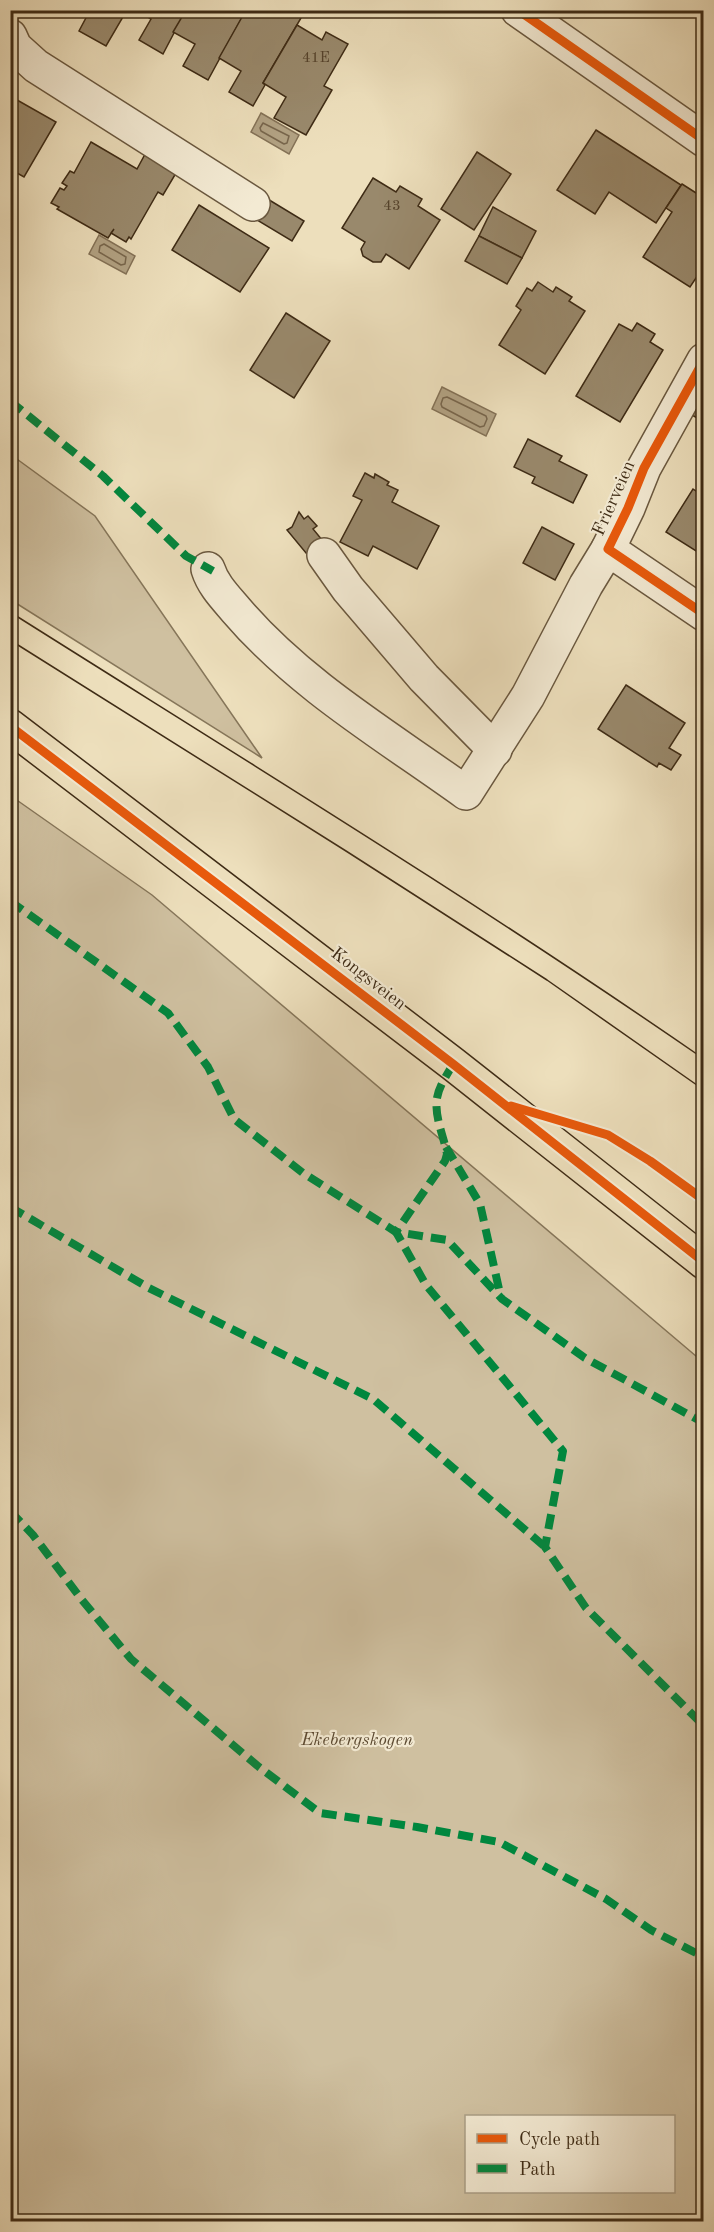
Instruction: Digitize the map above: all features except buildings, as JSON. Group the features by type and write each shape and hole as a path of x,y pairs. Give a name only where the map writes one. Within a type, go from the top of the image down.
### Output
{"main road":[{"name":"Kongsveien","path":"10,726 453,1064 704,1262"}],"street":[{"path":"518,10 704,140"},
{"path":"10,36 15,47 36,66 253,204"},
{"name":"Frierveien","path":"208,569 213,582 258,635 288,662 372,727 466,793 528,696 586,585 608,549 645,468 704,360"},
{"name":"Frierveien","path":"608,549 704,614"},
{"path":"324,555 348,589 423,678 495,750"}],"green space":[{"path":"10,454 95,516 262,758 11,600"},
{"name":"Ekebergskogen","path":"11,796 152,895 703,1362 703,2221 11,2221"}],"water":[{"path":"261,113 299,135 289,154 251,132"},
{"path":"99,235 135,256 126,274 89,254"},
{"path":"442,387 496,414 486,436 432,409"}],"tram line":[{"path":"10,612 446,887 704,1059"},
{"path":"10,640 547,980 704,1090"}],"marked path":[{"path":"10,401 103,476 186,556 213,571"},
{"path":"10,901 168,1013 208,1067 234,1119 303,1173 396,1232 447,1240 502,1299 585,1358 704,1423"},
{"path":"453,1064 441,1085 436,1105 447,1154 445,1161 396,1232 426,1285 563,1451 545,1547 586,1608 704,1726"},
{"path":"446,1147 480,1204 501,1298"},
{"path":"10,1207 149,1288 373,1399 545,1547"},
{"path":"10,1511 33,1535 82,1600 131,1659 259,1767 320,1813 499,1842 606,1899 651,1930 704,1957"}],"cycle path":[{"path":"518,10 704,140"},
{"path":"704,360 644,468 608,549 704,614"},
{"path":"10,726 453,1064 704,1262"},
{"path":"511,1106 608,1135 650,1161 704,1200"}]}
